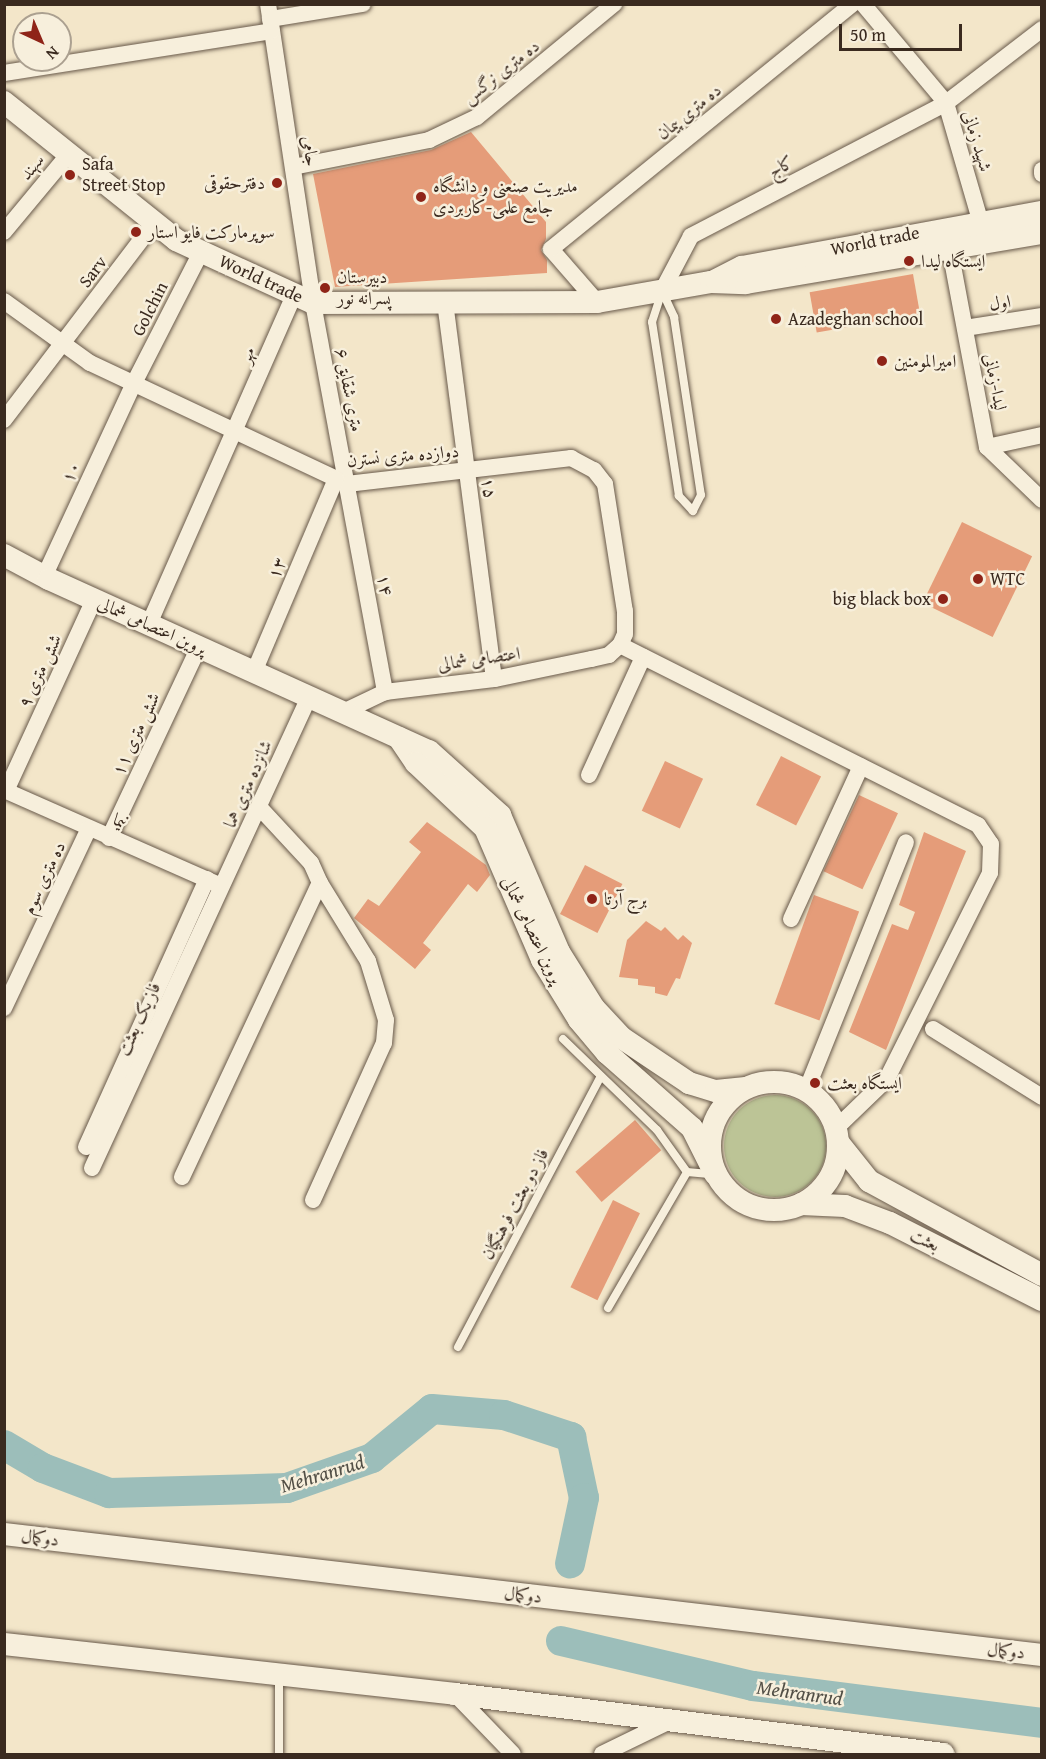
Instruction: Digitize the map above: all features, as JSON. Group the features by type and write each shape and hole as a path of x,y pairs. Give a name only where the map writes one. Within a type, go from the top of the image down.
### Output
{"main road":[{"name":"World trade","path":"4,102 176,240 304,299 597,302 711,282 746,283 951,251 984,233 1041,212"},
{"name":"World trade","path":"711,282 742,267 946,229 984,233 1041,233"},
{"name":"پروین اعتصامی شمالی","path":"4,555 44,577 429,751 500,815 559,952 594,1008 622,1038 689,1083 716,1091 746,1088"},
{"name":"پروین اعتصامی شمالی","path":"399,738 416,763 484,828 542,960 579,1020 607,1053 692,1128 715,1174"},
{"path":"766,1082 787,1083 806,1091 822,1104 836,1136 829,1179 801,1204 782,1210 762,1210 735,1197 715,1174 710,1154 714,1125 729,1100 746,1088 766,1082"},
{"name":"بعثت","path":"836,1136 869,1181 1041,1275"},
{"name":"بعثت","path":"801,1204 845,1206 890,1223 1041,1300"},
{"name":"دوکمال","path":"4,1534 1041,1655"},
{"path":"4,1644 455,1694 944,1755"}],"street":[{"path":"4,73 270,18 363,4"},
{"name":"ده متری نرگس","path":"292,167 429,140 477,117 614,4"},
{"name":"ده متری پیمان","path":"597,302 550,249 852,4"},
{"name":"شهید زمانی","path":"863,4 946,103 984,233"},
{"name":"جامی","path":"270,18 292,167 304,299"},
{"name":"کاج","path":"662,291 692,236 946,103 1041,29"},
{"name":"سهند","path":"4,232 68,155"},
{"name":"Sarv","path":"4,420 154,224"},
{"name":"لیدا-زمانی","path":"946,229 987,447"},
{"name":"Golchin","path":"133,385 201,252"},
{"name":"مهر","path":"149,624 235,431 304,299"},
{"name":"۶ متری شقایق","path":"304,299 341,482"},
{"name":"دوازده متری نسترن","path":"4,301 62,344 133,385 341,482 571,458 594,470 605,484 625,611 625,634 620,645"},
{"name":"۱۵","path":"445,302 494,679"},
{"name":"اول","path":"965,328 1041,316"},
{"name":"۱۰","path":"44,577 133,385"},
{"path":"987,447 1041,435"},
{"path":"987,447 1041,500"},
{"name":"۱۳","path":"254,672 341,482"},
{"name":"۱۴","path":"341,482 385,692"},
{"name":"۹ شش متری","path":"5,791 94,600"},
{"path":"620,645 978,825 991,844 990,873 887,1079 836,1136"},
{"name":"اعتصامی شمالی","path":"343,712 385,692 494,679 600,657 620,645"},
{"name":"۱۱ شش متری","path":"109,838 199,647"},
{"path":"589,775 643,657"},
{"name":"شانزده متری هما","path":"214,883 260,808 309,697"},
{"path":"791,919 861,766"},
{"name":"نیما","path":"5,791 88,830 214,883"},
{"path":"260,808 311,863 320,883 368,961 386,1020 384,1043 313,1200"},
{"name":"ده متری سوم","path":"4,1008 88,830"},
{"path":"806,1091 906,842"},
{"path":"86,1147 214,883"},
{"name":"فاز یک بعثت","path":"92,1168 214,883"},
{"path":"182,1177 320,883"},
{"path":"933,1029 1041,1098"},
{"path":"455,1694 513,1755"},
{"path":"602,1755 670,1721"}],"lane":[{"path":"662,291 674,317 701,495 693,511 679,496 652,322 662,291"},
{"path":"563,1039 657,1130 687,1172"},
{"name":"فاز دو بعثت فرهنگیان","path":"458,1347 601,1076"},
{"path":"687,1172 715,1174"},
{"path":"608,1308 687,1172"},
{"path":"279,1674 279,1755"}],"green space":[{"path":"775,1095 795,1098 804,1103 818,1117 823,1126 826,1146 823,1166 818,1175 804,1189 795,1194 775,1197 755,1194 746,1189 732,1175 727,1166 724,1146 727,1126 732,1117 746,1103 755,1098"}],"building":[{"name":"مدیریت صنعنی و دانشگاه جامع علمی-کاربردی","path":"471,132 546,222 546,239 541,250 547,260 547,273 335,287 313,174 431,150"},
{"path":"913,274 920,314 817,333 810,292"},
{"name":"WTC","path":"962,522 1032,556 993,637 923,603"},
{"path":"781,756 821,776 796,825 756,805"},
{"path":"665,761 703,779 680,829 642,811"},
{"path":"859,795 898,813 862,889 824,871"},
{"path":"427,822 486,865 490,875 477,892 468,884 423,943 431,950 415,969 354,918 368,899 379,906 421,852 409,842"},
{"path":"924,832 966,851 886,1050 849,1032 892,924 908,930 915,912 899,905"},
{"name":"برج آرتا","path":"585,865 622,884 597,933 560,914"},
{"path":"814,895 859,911 819,1020 774,1004"},
{"path":"646,921 661,931 665,927 678,940 683,935 692,943 680,979 676,978 667,996 655,993 655,987 638,985 638,979 619,977 627,940"},
{"path":"635,1120 661,1150 602,1202 575,1172"},
{"path":"613,1200 640,1213 597,1300 570,1287"}],"waterway":[{"name":"Mehranrud","path":"4,1445 43,1468 109,1493 287,1488 372,1458 432,1409 504,1415 571,1437 584,1498 570,1564"},
{"name":"Mehranrud","path":"561,1641 753,1686 1042,1723"}],"place":[{"name":"Safa Street Stop","path":"70,175"},
{"name":"دفترحقوقی","path":"277,183"},
{"name":"مدیریت صنعنی و دانشگاه جامع علمی-کاربردی","path":"421,197"},
{"name":"سوپرمارکت فایو استار","path":"136,232"},
{"name":"ایستگاه لیدا","path":"909,261"},
{"name":"دبیرستان پسرانه نور","path":"325,288"},
{"name":"Azadeghan school","path":"776,319"},
{"name":"امیرالمومنین","path":"882,361"},
{"name":"WTC","path":"978,579"},
{"name":"big black box","path":"943,599"},
{"name":"برج آرتا","path":"592,899"},
{"name":"ایستگاه بعثت","path":"815,1083"}]}
